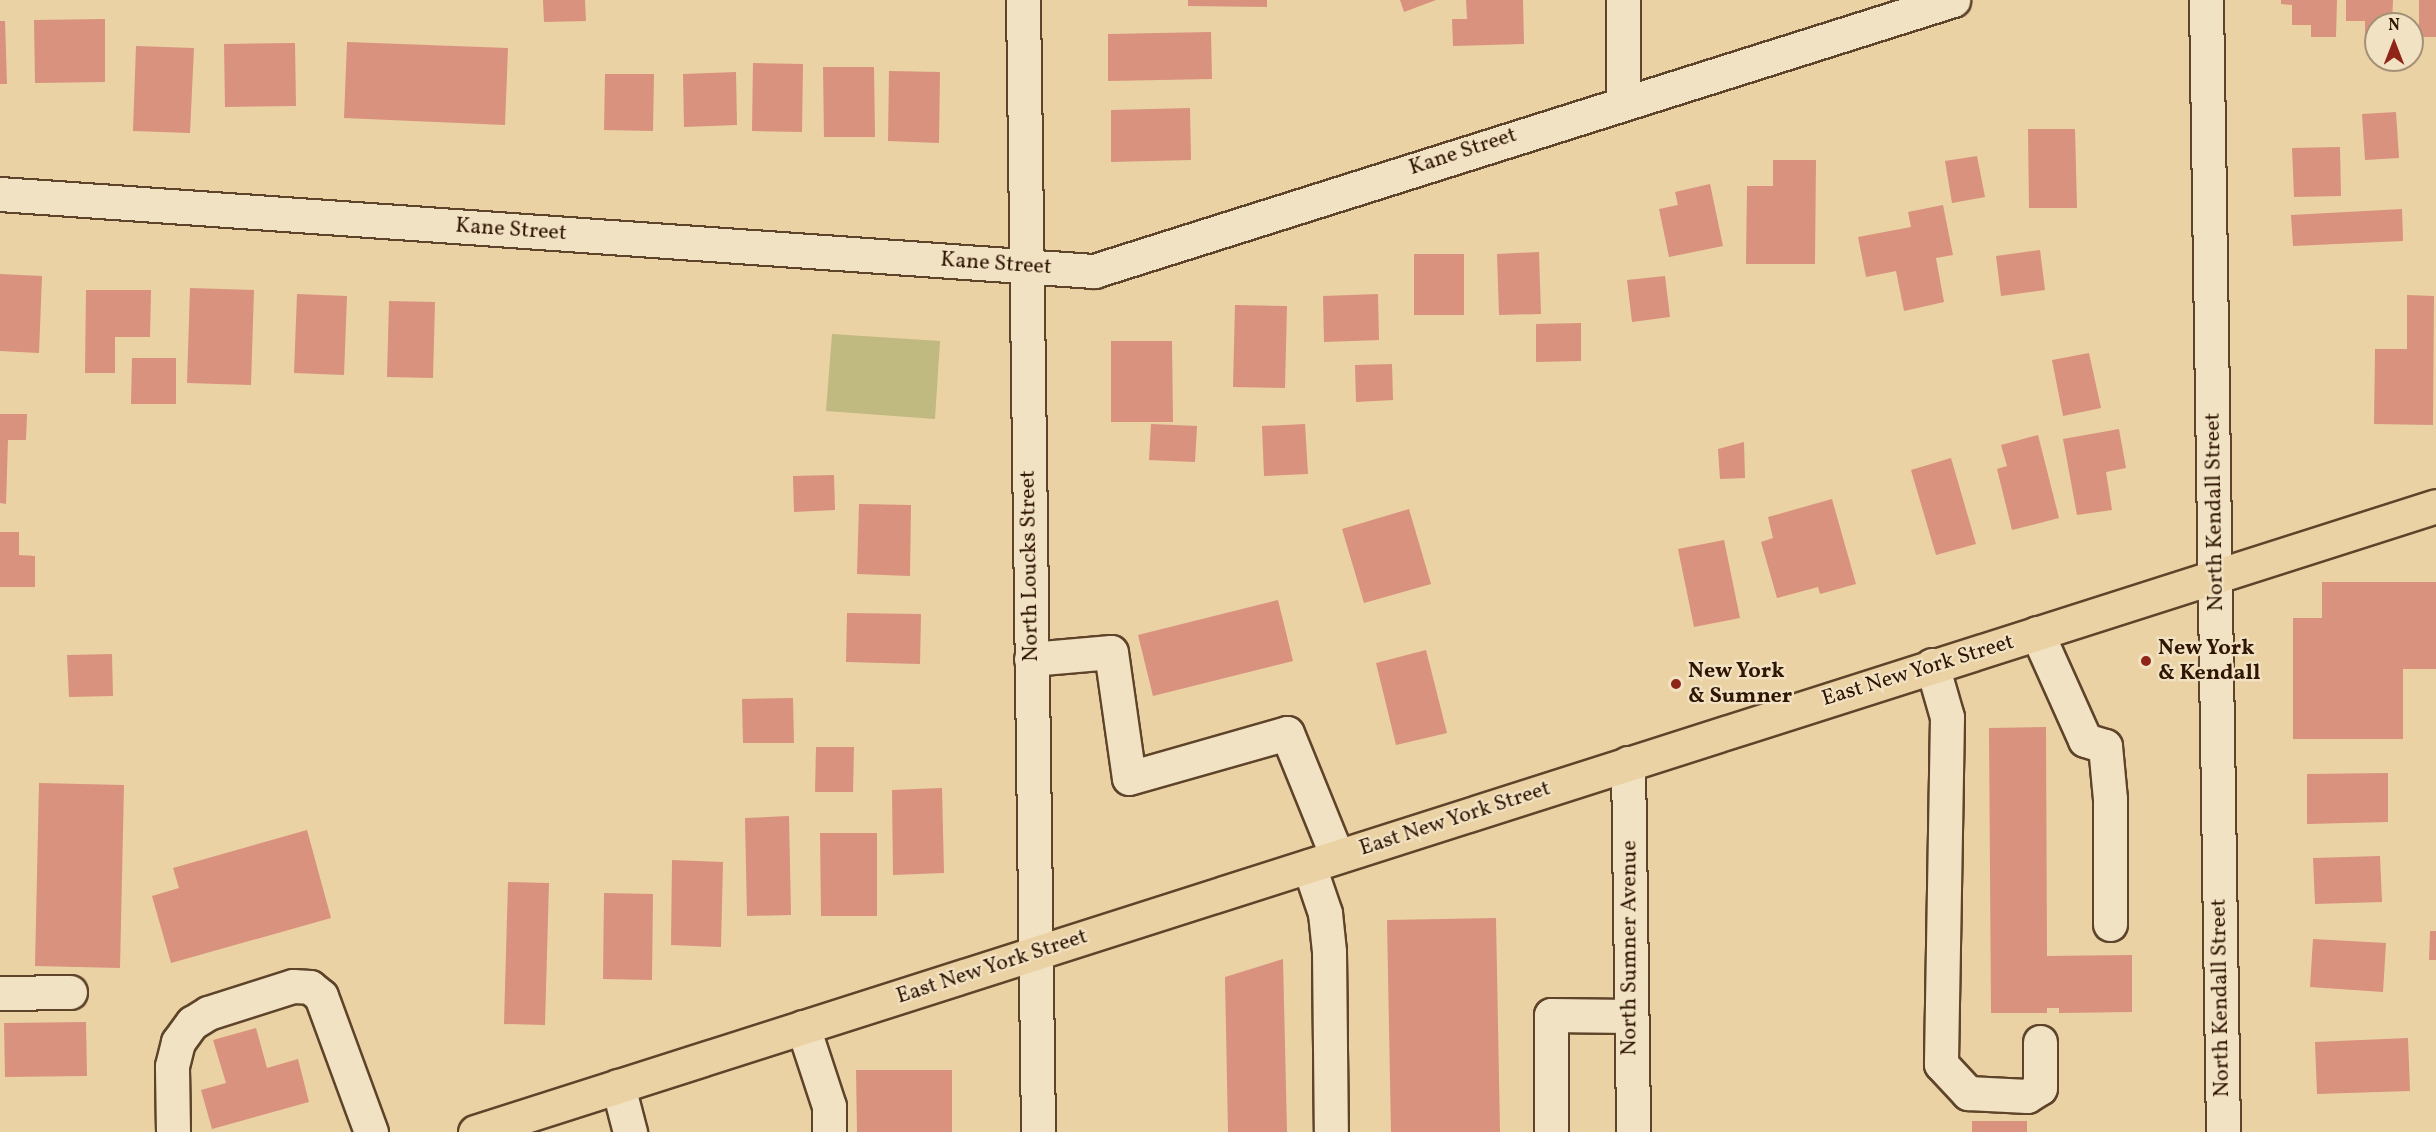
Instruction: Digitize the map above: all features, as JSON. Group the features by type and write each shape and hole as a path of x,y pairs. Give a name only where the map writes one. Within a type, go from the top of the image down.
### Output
{"main road":[{"name":"East New York Street","path":"475,1132 514,1126 618,1086 2436,506"}],"street":[{"name":"North Loucks Street","path":"1023,0 1024,267 1038,1132"},
{"path":"1623,0 1623,101"},
{"name":"Kane Street","path":"0,194 1094,271 1623,101 1953,0"},
{"name":"North Kendall Street","path":"2206,0 2223,1132"},
{"path":"2037,633 2085,740 2105,746 2109,800 2110,924"},
{"path":"1031,659 1110,652 1129,778 1287,733 1323,861 1329,952 1331,1132"},
{"path":"1932,665 1947,717 1941,1064 1968,1093 2027,1096 2040,1088 2040,1042"},
{"name":"North Sumner Avenue","path":"1628,764 1633,1132"},
{"path":"173,1132 172,1066 178,1042 192,1023 208,1013 293,986 310,987 321,996 371,1132"},
{"path":"0,993 70,992"},
{"path":"1551,1132 1551,1015 1630,1016"},
{"path":"803,1027 829,1106 829,1132"},
{"path":"618,1086 630,1132"}],"shaded area":[{"path":"832,334 940,341 935,419 826,411"}],"building":[{"path":"543,0 585,0 586,21 544,22"},
{"path":"1188,0 1267,0 1267,7 1188,6"},
{"path":"1400,0 1436,0 1404,12"},
{"path":"1466,0 1523,0 1524,44 1453,46 1452,19 1467,19"},
{"path":"2281,0 2337,0 2336,37 2311,37 2311,25 2292,25 2292,5 2281,4"},
{"path":"2346,0 2393,0 2392,12 2364,12 2364,21 2346,21"},
{"path":"2419,0 2436,0 2436,37 2424,37 2424,12 2419,12"},
{"path":"105,19 105,82 35,83 34,20"},
{"path":"0,21 5,21 7,84 0,84"},
{"path":"1211,32 1212,79 1108,81 1108,34"},
{"path":"347,42 508,48 505,125 344,118"},
{"path":"295,43 296,106 225,107 224,44"},
{"path":"136,46 194,48 190,133 133,131"},
{"path":"753,63 803,64 802,132 752,131"},
{"path":"823,67 874,67 875,137 824,137"},
{"path":"889,71 940,72 939,143 888,141"},
{"path":"736,72 737,125 684,127 683,74"},
{"path":"605,74 654,74 653,131 604,130"},
{"path":"1190,108 1191,160 1111,162 1111,110"},
{"path":"2396,112 2399,158 2365,160 2362,114"},
{"path":"2028,129 2075,129 2077,208 2029,208"},
{"path":"2340,147 2341,196 2294,197 2292,148"},
{"path":"1977,156 1985,197 1952,203 1945,161"},
{"path":"1773,160 1816,160 1815,264 1746,264 1747,186 1773,186"},
{"path":"1710,184 1723,246 1669,257 1659,209 1678,205 1675,192"},
{"path":"1943,205 1953,255 1936,258 1944,302 1904,311 1896,271 1866,277 1858,237 1911,227 1908,212"},
{"path":"2402,209 2403,241 2293,246 2291,215"},
{"path":"2040,250 2045,290 2001,296 1996,256"},
{"path":"1539,252 1541,314 1499,315 1497,254"},
{"path":"1414,254 1464,254 1464,315 1414,315"},
{"path":"0,274 42,276 39,353 0,351"},
{"path":"1665,276 1670,317 1632,322 1627,280"},
{"path":"190,288 254,290 251,385 187,383"},
{"path":"86,290 151,290 150,337 115,337 115,373 85,373"},
{"path":"297,294 347,296 344,375 294,373"},
{"path":"1378,294 1379,340 1324,342 1323,296"},
{"path":"2407,295 2434,296 2433,425 2374,424 2375,349 2407,349"},
{"path":"389,301 435,302 433,378 387,377"},
{"path":"1235,305 1287,306 1285,388 1233,387"},
{"path":"1581,323 1581,361 1536,362 1536,324"},
{"path":"1111,341 1172,341 1173,422 1111,422"},
{"path":"2089,353 2101,408 2063,416 2052,360"},
{"path":"132,358 176,358 176,404 131,404"},
{"path":"1392,364 1393,400 1356,402 1355,365"},
{"path":"0,414 27,414 26,440 8,440 6,504 0,503"},
{"path":"1151,424 1197,426 1195,462 1149,460"},
{"path":"1305,424 1308,474 1264,476 1262,426"},
{"path":"2119,429 2126,468 2106,472 2112,510 2077,515 2063,439"},
{"path":"2038,435 2059,518 2012,530 1997,469 2007,466 2001,445"},
{"path":"1744,442 1745,478 1720,479 1718,449"},
{"path":"1951,458 1976,544 1936,555 1911,470"},
{"path":"834,475 835,510 794,512 793,476"},
{"path":"1832,499 1856,584 1820,594 1818,587 1777,598 1761,542 1773,538 1768,517"},
{"path":"859,504 911,505 910,576 857,574"},
{"path":"1409,509 1431,584 1364,603 1342,529"},
{"path":"0,532 19,532 19,555 35,556 35,587 0,587"},
{"path":"1724,540 1740,618 1694,627 1678,549"},
{"path":"2322,582 2436,582 2436,669 2403,669 2403,739 2293,739 2293,618 2322,618"},
{"path":"1278,600 1293,661 1153,696 1138,635"},
{"path":"847,613 921,614 920,664 846,662"},
{"path":"1426,650 1447,733 1396,745 1376,663"},
{"path":"112,654 113,696 69,697 67,655"},
{"path":"793,698 794,743 743,743 742,699"},
{"path":"2046,727 2047,956 2132,955 2132,1012 2059,1013 2059,1008 2047,1008 2047,1013 1991,1013 1989,728"},
{"path":"816,747 854,747 853,792 815,792"},
{"path":"2388,773 2388,822 2307,824 2307,774"},
{"path":"39,783 124,785 120,968 35,966"},
{"path":"942,788 944,873 893,875 892,790"},
{"path":"789,816 791,915 747,916 745,818"},
{"path":"307,830 331,918 171,963 152,896 179,888 173,868"},
{"path":"820,833 877,833 877,916 821,916"},
{"path":"2380,856 2382,902 2315,904 2313,858"},
{"path":"672,860 723,862 721,947 671,945"},
{"path":"508,882 549,883 545,1025 504,1024"},
{"path":"604,893 653,894 652,980 603,979"},
{"path":"1496,918 1500,1132 1391,1132 1387,920"},
{"path":"2430,931 2436,931 2436,960 2429,960"},
{"path":"2313,939 2386,943 2383,992 2310,987"},
{"path":"1283,959 1287,1132 1228,1132 1225,977"},
{"path":"86,1022 87,1076 5,1077 4,1023"},
{"path":"256,1028 267,1068 298,1059 309,1102 212,1129 201,1090 226,1083 213,1040"},
{"path":"2408,1038 2410,1091 2317,1094 2315,1042"},
{"path":"856,1070 952,1070 952,1132 857,1132"},
{"path":"1972,1121 2027,1121 2027,1132 1972,1132"}],"place":[{"name":"New York & Kendall","path":"2146,661"},
{"name":"New York & Sumner","path":"1676,684"}]}
